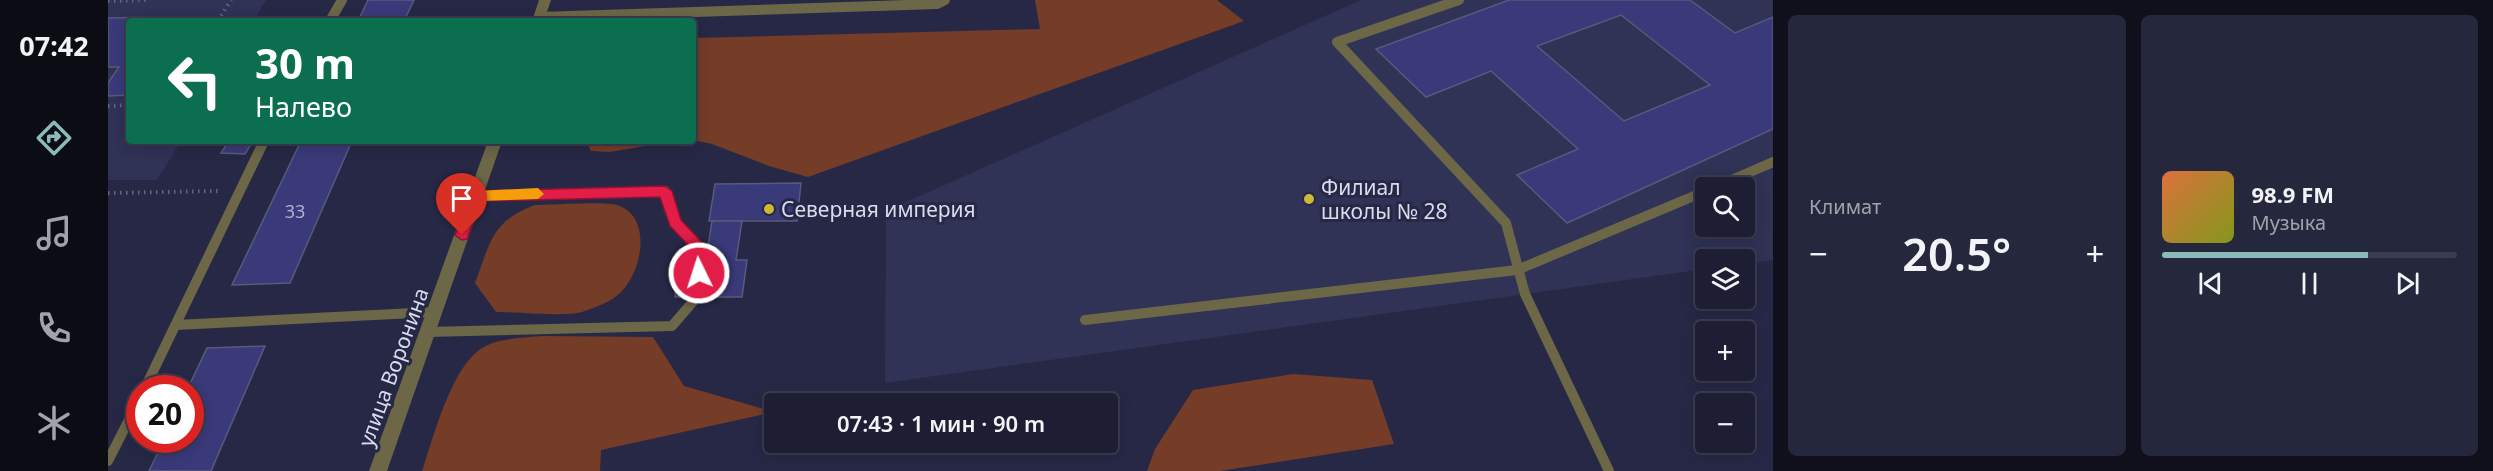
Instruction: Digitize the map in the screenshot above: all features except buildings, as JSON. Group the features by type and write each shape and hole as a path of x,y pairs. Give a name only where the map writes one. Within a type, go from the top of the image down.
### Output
{"street":[{"path":"539,18 546,0"},
{"name":"улица Воронина","path":"378,471 494,144"}],"lane":[{"path":"332,18 342,0"},
{"path":"559,18 834,4 937,4 945,0"},
{"path":"1459,0 1337,42 1506,223 1525,294 1609,471"},
{"path":"151,375 176,325 236,191 262,144"},
{"path":"1738,177 1773,162"},
{"path":"427,332 672,326 697,297 701,249 675,222 665,191 476,196"},
{"path":"1085,320 1517,270 1695,196"},
{"path":"176,325 434,312"},
{"path":"108,461 126,426"}],"path":[{"path":"108,1 148,0"},
{"path":"220,18 231,0"},
{"path":"108,106 126,105"},
{"path":"108,192 236,191"}],"shaded area":[{"path":"108,0 266,0 255,18 126,18 126,144 179,144 157,180 108,180"},
{"path":"1035,0 1217,0 1244,21 808,177 696,141 696,38 1040,29"},
{"name":"Филиал школы № 28","path":"1361,0 1773,0 1773,260 1755,263 1755,249 1695,249 1695,270 885,383 886,211"},
{"path":"588,144 657,144 610,152 591,151"},
{"path":"611,204 628,211 636,221 640,232 640,245 635,270 622,291 604,304 582,312 552,314 496,312 475,283 494,235 509,218 535,205"},
{"path":"544,336 653,337 684,386 764,409 764,414 601,450 600,471 422,471 439,419 455,381 465,365 477,352 490,344 517,338"},
{"path":"1293,374 1372,380 1394,444 1220,471 1147,471 1155,449 1193,390"}],"slow traffic":[{"path":"475,199 476,196 538,194"}],"place":[{"name":"Филиал школы № 28","path":"1309,199"},
{"name":"Северная империя","path":"769,209"}],"route":[{"path":"462,235 476,196 665,191 675,222 701,249 699,273"}]}
